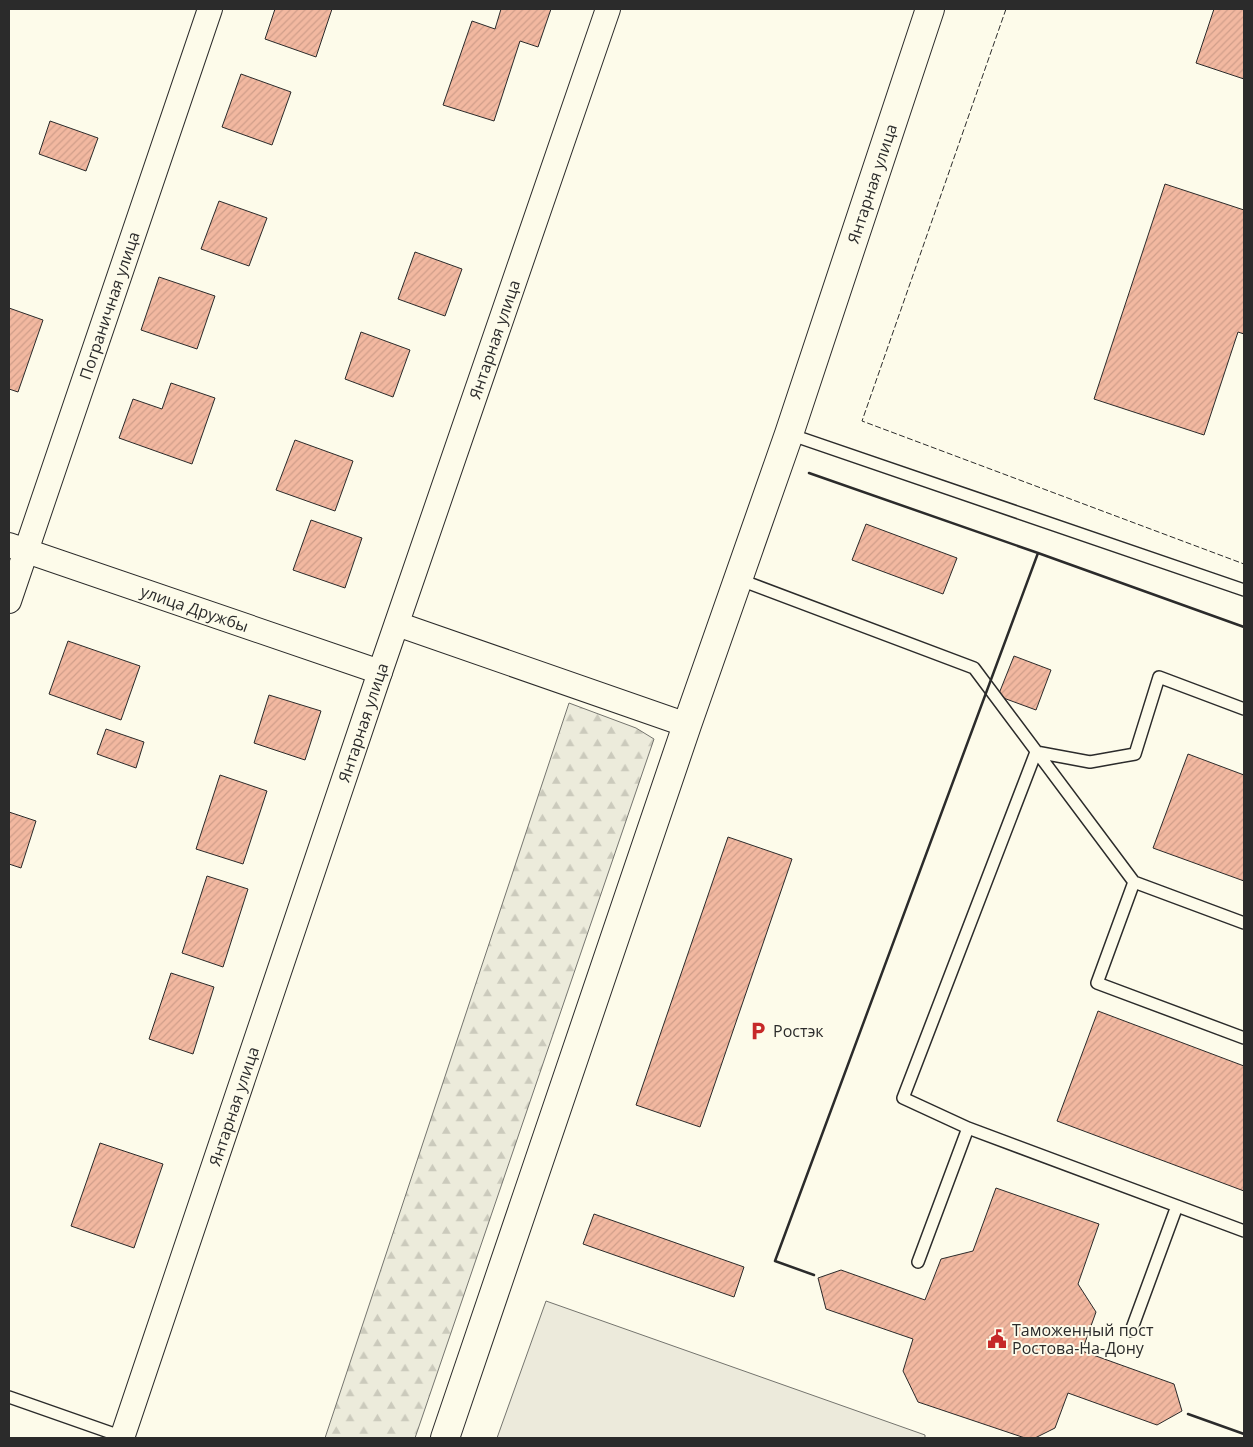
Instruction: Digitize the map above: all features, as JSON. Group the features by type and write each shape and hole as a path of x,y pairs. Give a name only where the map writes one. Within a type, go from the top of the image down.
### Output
{"street":[{"name":"Пограничная улица","path":"9,601 17,547 210,9"},
{"name":"Янтарная улица","path":"122,1438 380,672 608,9"},
{"name":"Янтарная улица","path":"445,1438 687,725 789,434 930,9"},
{"name":"улица Дружбы","path":"17,547 380,672"},
{"path":"397,624 687,725"}],"lane":[{"path":"789,434 1244,590"},
{"path":"738,579 974,668 1134,882 1244,923"},
{"path":"1036,752 1090,762 1135,754 1159,677 1244,709"},
{"path":"1036,752 904,1098 968,1128 1244,1231"},
{"path":"1134,882 1097,983 1244,1038"},
{"path":"918,1262 968,1128"},
{"path":"1131,1331 1177,1206"},
{"path":"9,1397 122,1438"}],"green space":[{"path":"569,703 636,728 654,739 415,1438 325,1438"}],"shaded area":[{"path":"546,1301 925,1435 925,1438 497,1438"}],"building":[{"path":"275,9 332,9 316,57 265,39"},
{"path":"501,9 551,9 538,47 520,41 494,121 443,105 472,21 495,29"},
{"path":"1214,9 1244,9 1244,79 1196,63"},
{"path":"241,74 291,92 272,145 222,127"},
{"path":"50,121 98,138 86,171 39,154"},
{"path":"1165,184 1244,210 1244,334 1238,332 1204,435 1094,399"},
{"path":"219,201 267,218 249,266 201,249"},
{"path":"415,252 462,269 445,316 398,299"},
{"path":"159,277 215,296 197,349 141,330"},
{"path":"9,308 43,320 18,392 9,389"},
{"path":"361,332 410,350 393,397 345,379"},
{"path":"171,383 215,398 192,464 119,438 133,399 162,409"},
{"path":"295,440 353,461 335,511 276,490"},
{"path":"311,520 362,538 345,588 293,570"},
{"path":"866,524 957,558 943,594 852,560"},
{"path":"68,641 140,666 121,720 49,694"},
{"path":"1014,656 1051,670 1036,710 998,696"},
{"path":"269,695 321,711 305,760 254,743"},
{"path":"106,729 144,742 136,768 97,754"},
{"path":"1188,754 1244,775 1244,881 1153,848"},
{"path":"220,775 267,791 243,864 196,849"},
{"path":"9,812 36,821 21,868 9,864"},
{"path":"728,837 792,859 700,1127 636,1105"},
{"path":"207,876 248,889 223,967 182,953"},
{"path":"171,973 214,987 193,1054 149,1039"},
{"path":"1098,1011 1244,1066 1244,1191 1057,1121"},
{"path":"100,1143 163,1164 134,1248 71,1226"},
{"path":"996,1188 1099,1224 1078,1284 1096,1312 1082,1351 1174,1384 1182,1411 1157,1425 1068,1393 1055,1428 1035,1438 1025,1438 918,1402 903,1371 913,1339 826,1309 818,1278 841,1270 925,1300 941,1259 973,1251"},
{"path":"594,1214 744,1267 734,1297 583,1244"}],"fence":[{"path":"1006,9 862,421 1244,564"}],"wall":[{"path":"809,473 1038,553"},
{"path":"814,1275 775,1261 1038,553 1244,627"},
{"path":"1188,1414 1244,1434"}],"place":[{"name":"Ростэк","path":"758,1031"},
{"name":"Таможенный пост Ростова-На-Дону","path":"997,1339"}]}
